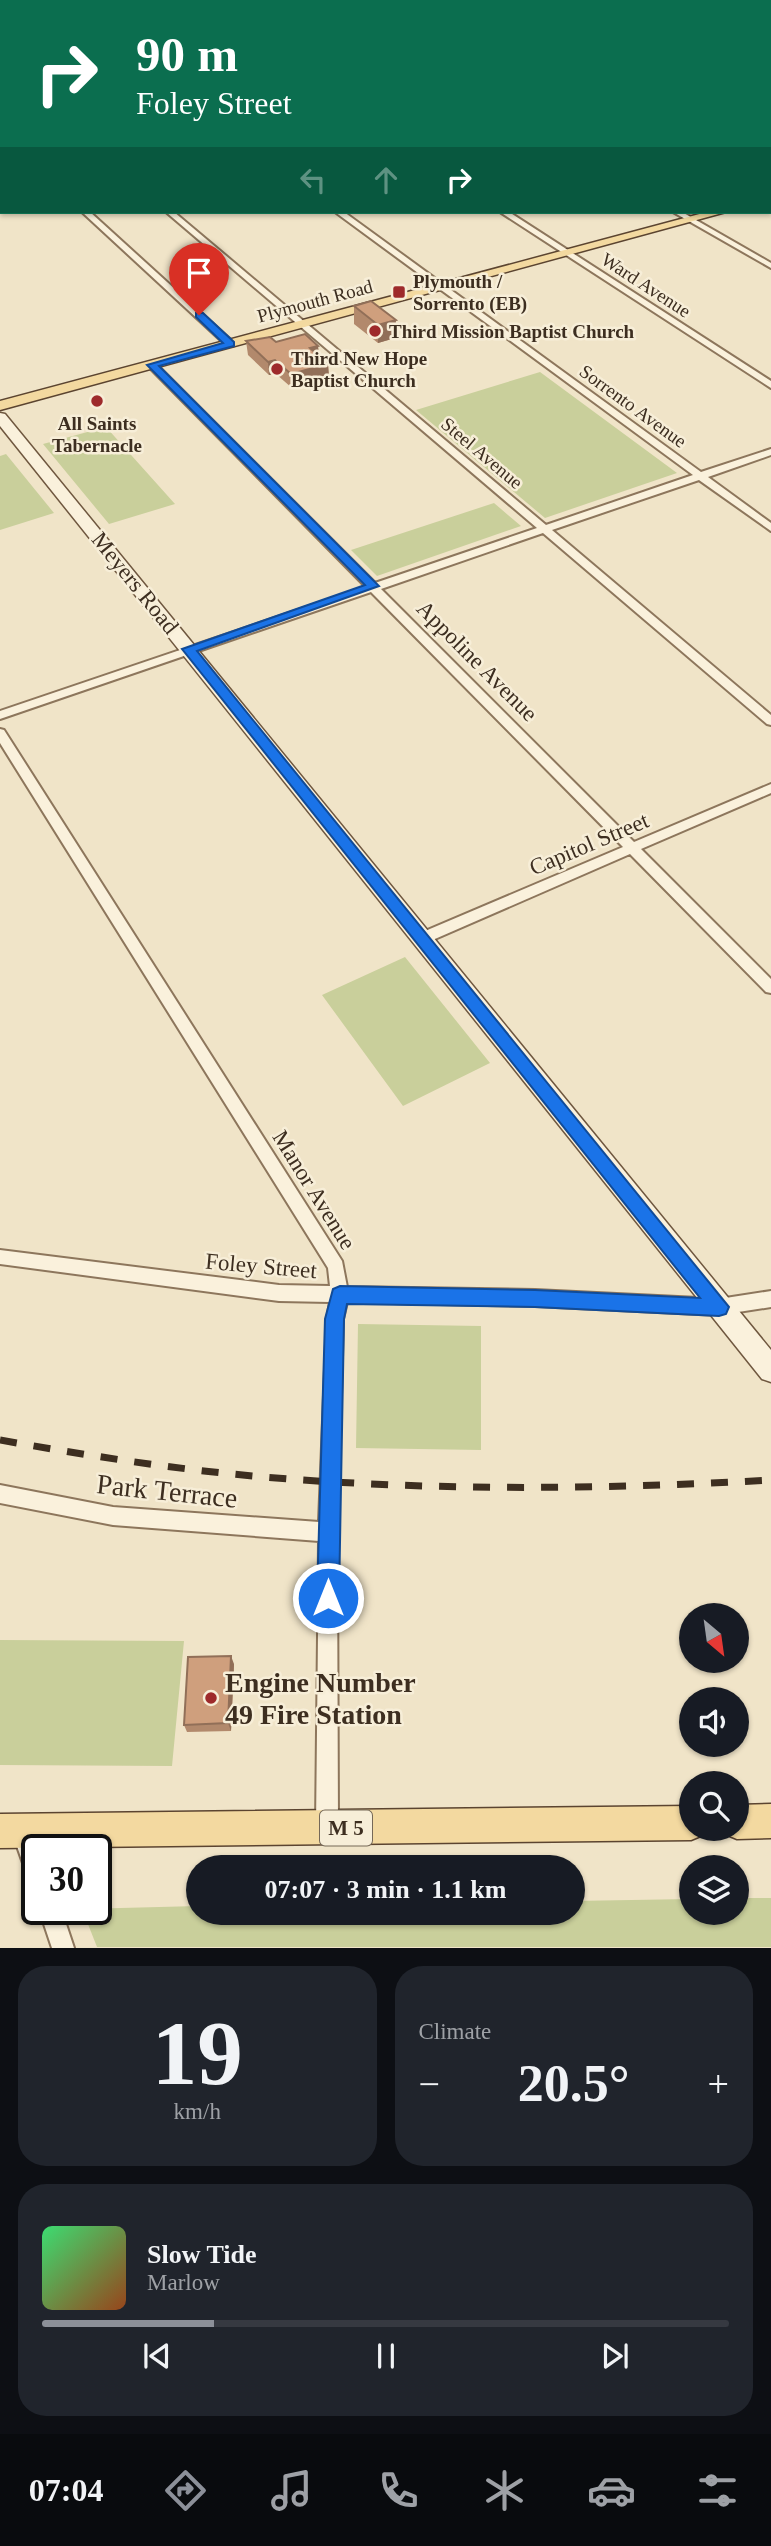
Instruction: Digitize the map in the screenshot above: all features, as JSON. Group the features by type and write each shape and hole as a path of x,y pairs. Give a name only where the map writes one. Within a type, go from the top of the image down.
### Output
{"main road":[{"name":"Plymouth Road","path":"0,406 713,214"},
{"path":"749,1822 771,1821"},
{"name":"M 5","path":"11,1831 679,1823"}],"street":[{"path":"88,214 230,344"},
{"name":"Steel Avenue","path":"172,214 771,721"},
{"name":"Sorrento Avenue","path":"342,214 771,528"},
{"name":"Ward Avenue","path":"506,214 771,384"},
{"path":"680,214 771,266"},
{"name":"Appoline Avenue","path":"152,365 771,988"},
{"name":"Meyers Road","path":"0,417 771,1370"},
{"path":"0,715 771,452"},
{"name":"Manor Avenue","path":"0,733 337,1266 340,1295 335,1319 328,1532 327,1828"},
{"name":"Capitol Street","path":"422,938 771,788"},
{"name":"Foley Street","path":"0,1257 279,1293 535,1298 719,1307 771,1299"},
{"name":"Park Terrace","path":"0,1494 113,1517 328,1532"},
{"path":"11,1831 21,1847"},
{"path":"55,1925 63,1948"}],"green space":[{"path":"540,372 677,473 545,518 416,410"},
{"path":"106,427 175,504 109,524 43,444"},
{"path":"6,454 54,513 0,530 0,456"},
{"path":"494,503 521,526 377,576 351,550"},
{"path":"405,957 490,1063 403,1106 322,995"},
{"path":"358,1324 481,1326 481,1450 356,1448"},
{"path":"0,1640 184,1641 172,1766 0,1765"},
{"path":"749,1898 771,1898 771,1947 97,1947 88,1925 112,1925 112,1908 186,1906 186,1925 585,1925 585,1901 679,1899 679,1925 749,1925"}],"building":[{"path":"371,301 396,320 378,325 354,306"},
{"path":"305,334 318,346 310,348 328,364 291,374 275,360 268,362 246,341 270,337 276,342"},
{"name":"Engine Number 49 Fire Station","path":"231,1656 228,1723 184,1725 188,1657"}],"railway":[{"path":"0,1440 180,1468 349,1483 530,1487 771,1480"}],"place":[{"name":"Plymouth / Sorrento (EB)","path":"399,292"},
{"name":"Third Mission Baptist Church","path":"375,331"},
{"name":"Third New Hope Baptist Church","path":"277,369"},
{"name":"All Saints Tabernacle","path":"97,401"},
{"name":"Engine Number 49 Fire Station","path":"211,1698"}],"route":[{"path":"199,315 230,344 152,365 373,586 188,649 719,1307 535,1298 340,1295 335,1319 328,1598"}]}
